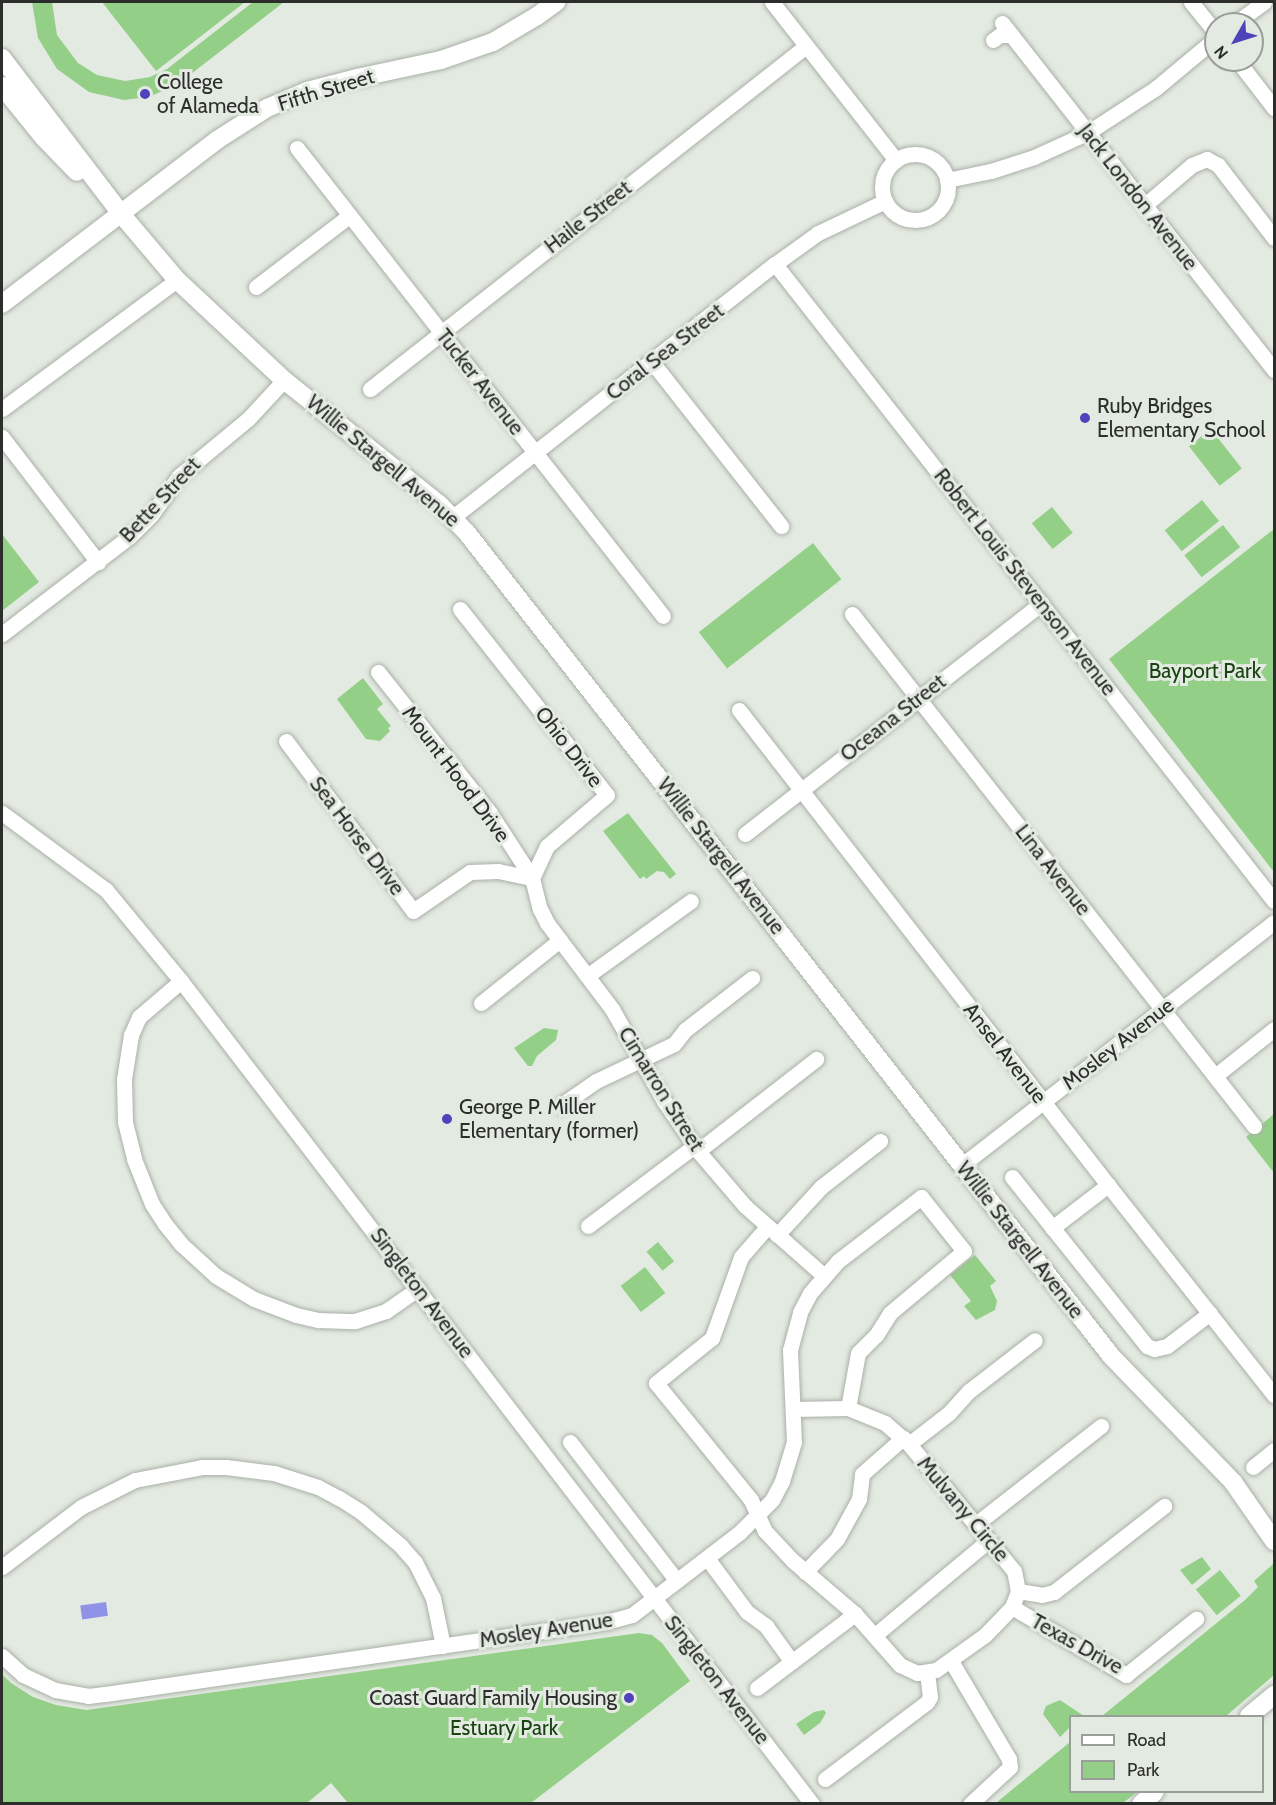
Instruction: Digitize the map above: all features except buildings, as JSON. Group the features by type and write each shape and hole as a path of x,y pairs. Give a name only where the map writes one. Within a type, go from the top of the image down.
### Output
{"street":[{"name":"Fifth Street","path":"2,304 122,215 217,140 267,108 307,91 441,60 493,42 556,2"},
{"path":"771,2 896,160"},
{"path":"1191,2 1204,18"},
{"path":"1250,12 1264,2"},
{"name":"Jack London Avenue","path":"993,40 1006,29 1275,370"},
{"name":"Haile Street","path":"370,388 806,46"},
{"path":"947,180 991,171 1034,157 1087,133 1156,88 1204,48"},
{"name":"Willie Stargell Avenue","path":"2,58 122,215 177,280 284,380 453,517 1112,1357 1233,1482 1275,1541"},
{"path":"1247,72 1273,103"},
{"name":"Willie Stargell Avenue","path":"2,86 44,138 122,215"},
{"name":"Tucker Avenue","path":"297,148 663,616"},
{"path":"912,154 922,154 934,159 943,169 947,180 944,202 929,217 915,220 904,217 892,210 885,201 884,176 896,160 912,154"},
{"path":"1145,205 1192,165 1207,159 1218,165 1275,238"},
{"name":"Coral Sea Street","path":"453,517 775,264 818,233 885,201"},
{"path":"256,287 349,216"},
{"name":"Robert Louis Stevenson Avenue","path":"775,264 1275,902"},
{"path":"2,409 177,280"},
{"path":"652,362 781,526"},
{"name":"Bette Street","path":"2,634 98,562 151,515 179,476 248,419 284,380"},
{"path":"2,437 98,562"},
{"name":"Oceana Street","path":"745,834 1042,603"},
{"name":"Ohio Drive","path":"460,609 607,795 547,846 532,878"},
{"name":"Lina Avenue","path":"852,614 1254,1126"},
{"name":"Mount Hood Drive","path":"378,672 490,813 532,878"},
{"name":"Ansel Avenue","path":"739,710 1108,1185 1275,1395"},
{"name":"Sea Horse Drive","path":"286,741 413,911 470,872 498,871 532,878"},
{"name":"Singleton Avenue","path":"2,813 106,890 181,981 812,1803"},
{"name":"Cimarron Street","path":"532,878 540,909 643,1059 664,1101 696,1148 772,1231 824,1276"},
{"path":"588,976 691,901"},
{"name":"Mosley Avenue","path":"962,1165 1275,922"},
{"path":"481,1003 560,940"},
{"path":"560,1106 596,1081 674,1044 685,1030 752,978"},
{"path":"181,981 139,1017 131,1035 124,1078 125,1122 134,1159 152,1203 170,1231 197,1260 234,1288 275,1308 318,1320 355,1321 371,1317 398,1304 418,1289"},
{"path":"1215,1076 1275,1029"},
{"path":"588,1226 816,1059"},
{"path":"880,1141 821,1187 741,1257 712,1338 656,1383 751,1500 757,1518 765,1531 805,1572 855,1614 908,1671 927,1672 951,1661 985,1635 1012,1607 1018,1591 1042,1595 1054,1592 1164,1506"},
{"path":"1012,1178 1147,1346 1154,1349 1167,1346 1210,1312"},
{"path":"1052,1228 1108,1185"},
{"name":"Mosley Avenue","path":"2,1656 23,1675 38,1684 55,1690 88,1695 443,1646 606,1622 632,1615 757,1518 772,1500 789,1462 794,1442 789,1373 794,1331 810,1293 838,1261 921,1197 964,1251 890,1313 876,1335 863,1346 858,1353 848,1408"},
{"path":"805,1572 837,1539 859,1499 862,1474 906,1441 950,1413 969,1391 1035,1340"},
{"name":"Mulvany Circle","path":"793,1409 848,1408 885,1424 906,1441 1014,1571 1018,1591"},
{"path":"976,1524 1101,1425"},
{"path":"570,1442 678,1581"},
{"path":"1253,1467 1275,1450"},
{"path":"2,1567 81,1507 135,1480 202,1467 226,1467 274,1473 318,1487 339,1498 361,1512 400,1545 415,1562 433,1598 443,1646"},
{"path":"874,1635 989,1540"},
{"path":"707,1558 747,1612 766,1626 792,1662"},
{"name":"Texas Drive","path":"1012,1607 1126,1675 1196,1619"},
{"path":"757,1688 855,1614"},
{"path":"951,1661 1009,1759 1010,1767 1006,1773 970,1803"},
{"path":"825,1779 927,1702 930,1696 927,1672"},
{"path":"1250,1715 1275,1695"},
{"path":"1141,1803 1153,1793"}],"green space":[{"path":"32,2 52,2 57,35 78,63 97,75 125,81 150,77 167,69 253,2 284,2 178,84 149,97 124,100 89,92 57,69 38,38"},
{"path":"102,2 245,2 156,71"},
{"path":"1211,429 1242,468 1220,486 1189,446"},
{"path":"1202,500 1219,521 1182,551 1165,530"},
{"path":"1052,507 1073,533 1053,549 1032,523"},
{"path":"1223,525 1240,547 1202,577 1184,555"},
{"name":"Bayport Park","path":"1274,529 1274,872 1109,659"},
{"path":"2,534 39,582 2,611"},
{"path":"813,543 841,579 727,669 699,632"},
{"path":"363,678 383,704 377,709 391,726 388,728 390,731 380,741 366,739 337,699"},
{"path":"628,813 676,874 670,879 664,872 657,871 646,879 644,876 640,879 603,831"},
{"path":"544,1028 558,1030 556,1040 537,1056 532,1066 528,1066 514,1048"},
{"path":"1274,1114 1274,1173 1246,1137"},
{"path":"658,1242 674,1261 663,1271 647,1252"},
{"path":"975,1255 996,1281 990,1286 997,1301 995,1310 976,1320 964,1306 971,1301 950,1275"},
{"path":"645,1267 665,1293 641,1312 621,1286"},
{"path":"1202,1557 1211,1569 1192,1585 1180,1570"},
{"path":"1273,1564 1274,1675 1227,1715 1103,1715 1245,1600 1258,1587 1254,1581"},
{"path":"1220,1570 1241,1596 1217,1615 1196,1590"},
{"name":"Estuary Park","path":"639,1633 652,1635 662,1643 690,1681 531,1803 348,1803 331,1783 307,1803 2,1803 2,1674 11,1683 33,1697 56,1705 86,1710"},
{"path":"1060,1700 1082,1715 1069,1715 1069,1728 1060,1737 1043,1714 1046,1706"},
{"path":"824,1710 826,1713 820,1723 804,1735 796,1724 814,1712"},
{"path":"1069,1743 1069,1793 1136,1793 1123,1803 996,1803"}],"water":[{"path":"106,1602 108,1616 82,1619 80,1606"}],"place":[{"name":"College of Alameda","path":"145,94"},
{"name":"Ruby Bridges Elementary School","path":"1085,418"},
{"name":"George P. Miller Elementary (former)","path":"447,1119"},
{"name":"Coast Guard Family Housing","path":"629,1698"}]}
